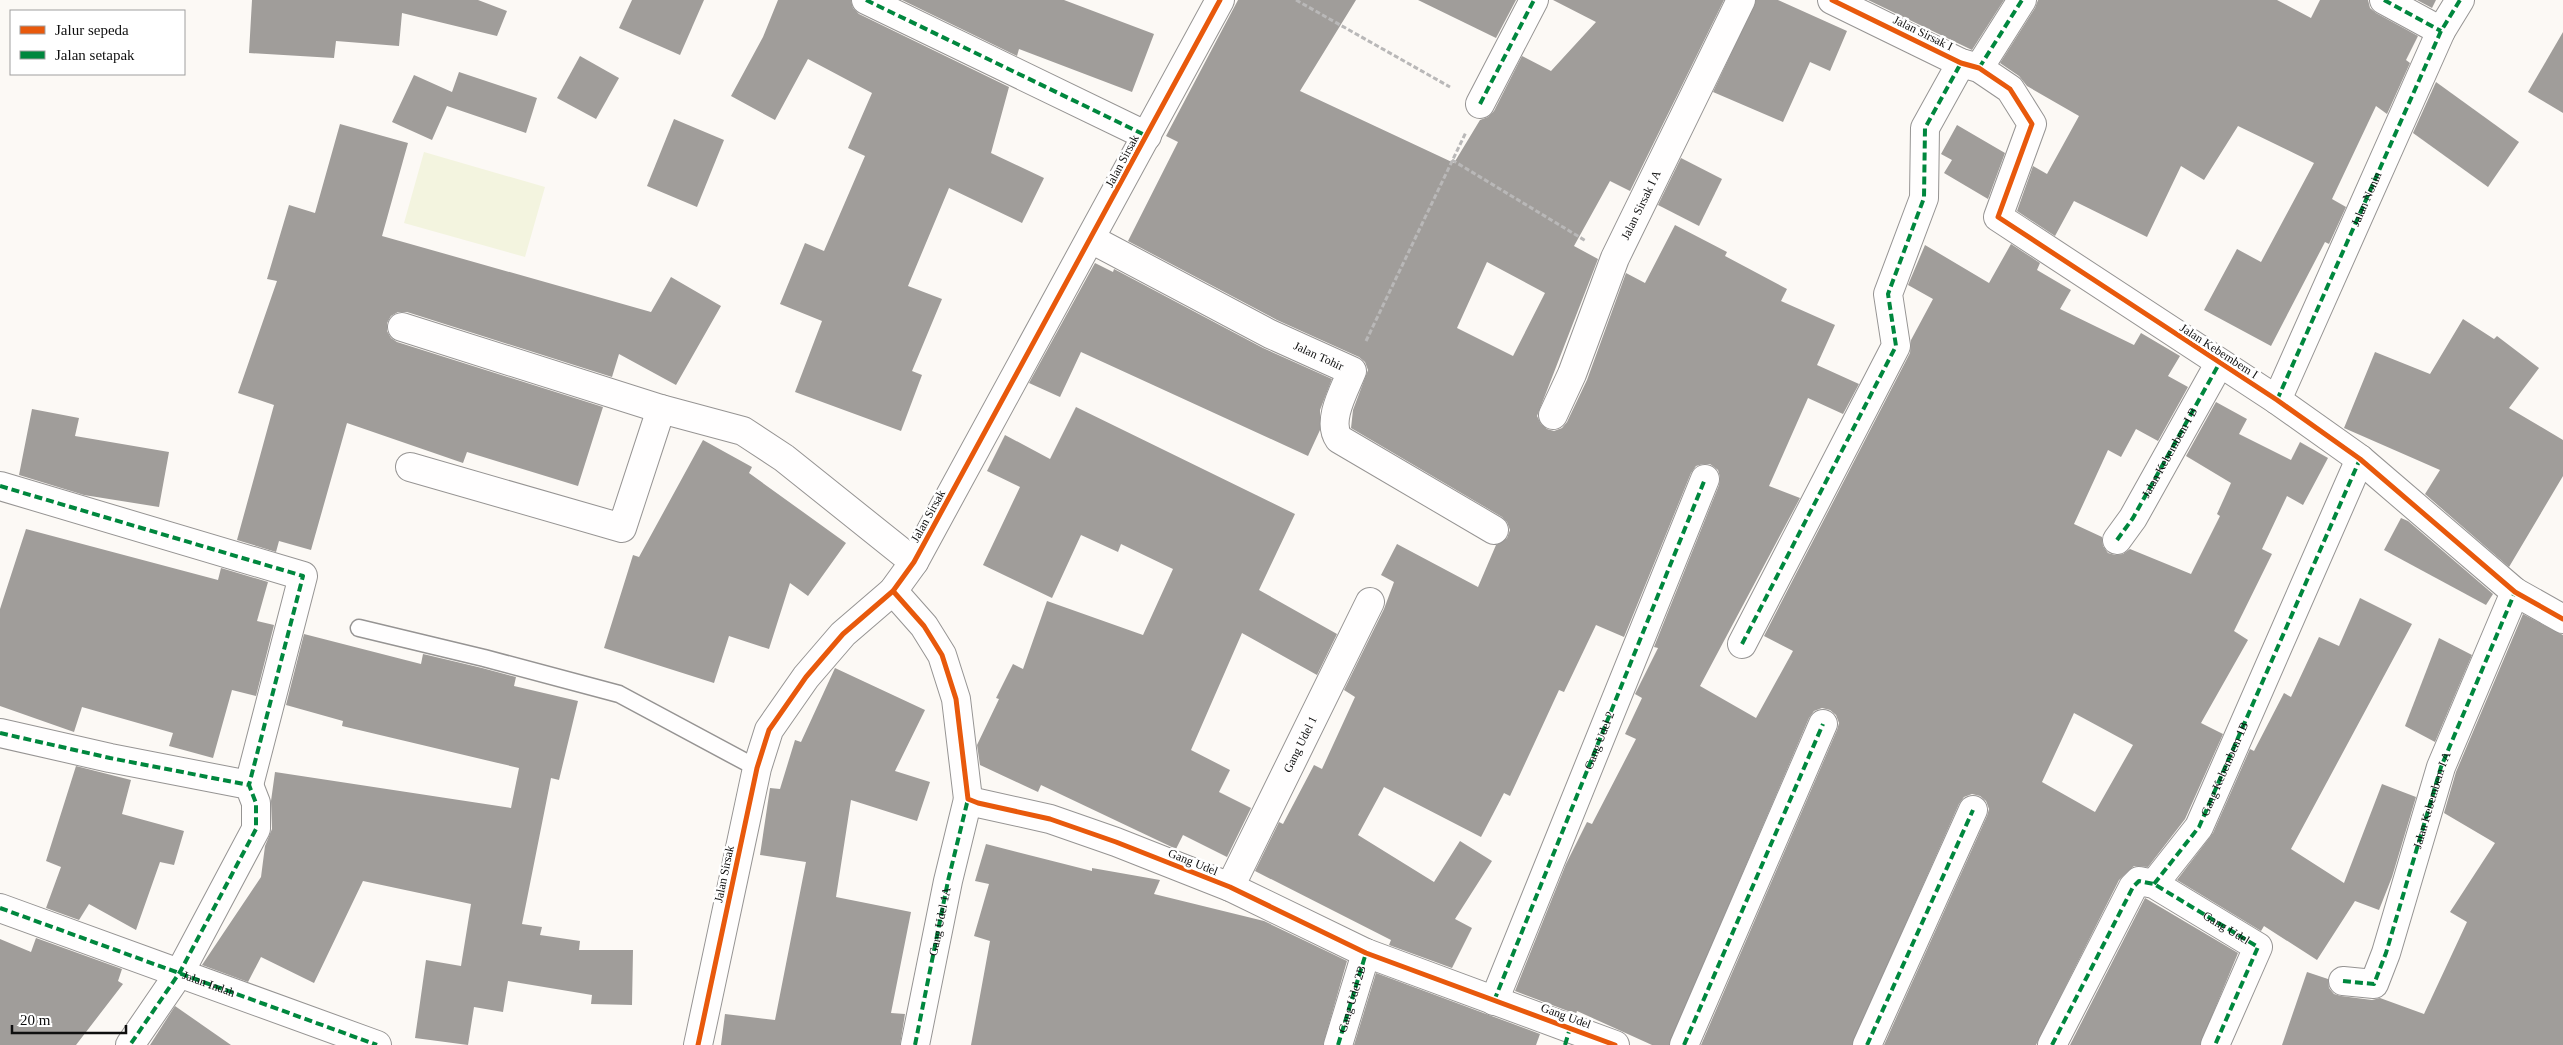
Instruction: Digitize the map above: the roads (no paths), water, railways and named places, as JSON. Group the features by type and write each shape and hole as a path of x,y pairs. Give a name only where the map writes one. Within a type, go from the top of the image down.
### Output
{"street":[{"path":"866,0 1147,136"},
{"name":"Jalan Sirsak","path":"698,1045 757,768 769,730 806,677 843,634 893,591 914,562 1220,0"},
{"path":"1480,104 1534,0"},
{"name":"Jalan Sirsak I A","path":"1553,415 1572,374 1614,258 1741,0"},
{"name":"Jalan Sirsak I","path":"1832,0 1970,65"},
{"path":"1742,644 1896,346 1888,294 1924,198 1925,128 1970,65 2022,0"},
{"path":"2384,0 2441,31"},
{"name":"Jalan Nonin","path":"2277,400 2441,31 2460,0"},
{"name":"Jalan Kebembem I","path":"1970,65 2010,89 2032,124 1998,217 2219,364 2277,400 2360,460 2515,592 2563,619"},
{"name":"Jalan Tohir","path":"1091,239 1270,334 1352,371 1337,409 1335,428 1340,439 1494,530"},
{"path":"402,327 660,409 743,431 784,458 914,562"},
{"name":"Jalan Kebembem I B","path":"2117,540 2133,518 2219,364"},
{"path":"410,467 622,528 660,409"},
{"name":"Gang Kebembem 1B","path":"2154,884 2199,827 2360,460"},
{"name":"Gang Udel 2","path":"1494,1001 1705,479"},
{"path":"0,486 303,576 249,785 110,758 0,733"},
{"path":"893,591 924,626 942,655 956,699 968,799"},
{"name":"Jalan Kebembem I A","path":"2343,981 2374,984 2386,953 2441,767 2515,592"},
{"name":"Gang Udel 1","path":"1230,887 1370,602"},
{"path":"1684,1045 1823,724"},
{"name":"Jalan Indah","path":"249,785 256,803 256,830 180,972 377,1045"},
{"name":"Gang Udel","path":"968,799 978,803 1050,819 1230,887 1366,953 1494,1001 1567,1037 1615,1045"},
{"name":"Gang Udel 1A","path":"915,1045 948,880 968,799"},
{"path":"1867,1045 1973,810"},
{"path":"2052,1045 2133,887 2139,880 2154,884"},
{"name":"Gang Udel","path":"2154,884 2258,947 2215,1045"},
{"path":"0,908 180,972 130,1045"},
{"name":"Gang Udel 2B","path":"1338,1045 1366,953"}],"lane":[{"path":"359,628 484,658 619,694 757,768"}]}
